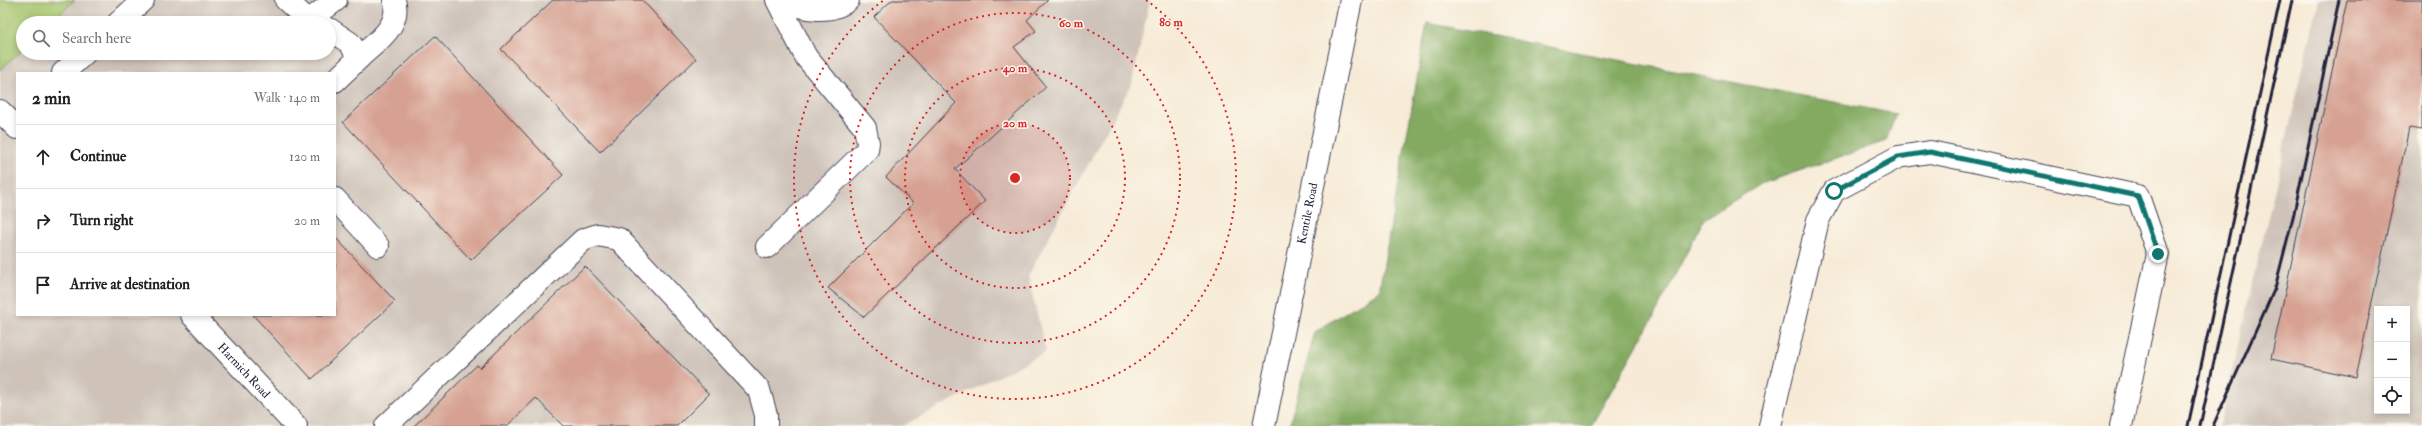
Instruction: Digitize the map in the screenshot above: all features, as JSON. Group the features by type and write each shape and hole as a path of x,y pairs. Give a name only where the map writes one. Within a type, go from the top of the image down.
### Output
{"street":[{"path":"126,16 143,0"},
{"path":"286,0 303,16"},
{"path":"316,16 336,0"},
{"path":"336,80 393,26 397,10 394,0"},
{"path":"767,247 867,150 868,143 865,128 806,57 777,0"},
{"path":"785,0 792,4 822,10 842,6 848,0"},
{"name":"Kentile Road","path":"1264,426 1351,0"},
{"path":"336,34 350,43 359,58"},
{"path":"64,72 77,60"},
{"path":"1770,426 1818,220 1834,191 1898,157 1930,152 2138,196 2158,254 2121,426"},
{"path":"336,200 378,246"},
{"path":"386,426 583,240 598,235 619,239 759,390 766,415 766,426"},
{"name":"Harmich Road","path":"193,316 296,426"}],"shaded area":[{"path":"75,0 1150,0 1132,83 1028,276 1046,352 902,426 0,426 0,70 16,55 16,60 336,60 336,16 58,16"},
{"path":"2319,0 2422,0 2422,426 2219,426"}],"green space":[{"path":"0,0 75,0 58,16 16,16 16,55 0,70"},
{"path":"1427,23 1896,114 1886,141 1761,184 1704,219 1653,318 1591,426 1289,426 1315,332 1379,291"}],"building":[{"path":"553,0 642,0 696,59 600,152 501,49"},
{"path":"892,0 1048,0 1027,20 1036,31 1014,47 1046,87 955,169 985,201 864,317 828,288 913,203 886,177 956,103 874,17"},
{"path":"2347,0 2422,0 2422,130 2409,128 2356,377 2271,359"},
{"path":"435,36 563,175 471,260 343,122"},
{"path":"336,238 395,301 312,379 254,316 336,316"},
{"path":"585,266 709,394 677,426 563,426 536,398 507,426 414,426 477,365 480,368"}],"railway":[{"path":"2188,426 2280,0"},
{"path":"2200,426 2292,0"},
{"path":"2213,426 2275,288 2294,213 2339,0"}],"route":[{"path":"1834,191 1898,157 1930,152 2138,196 2158,254"}]}
